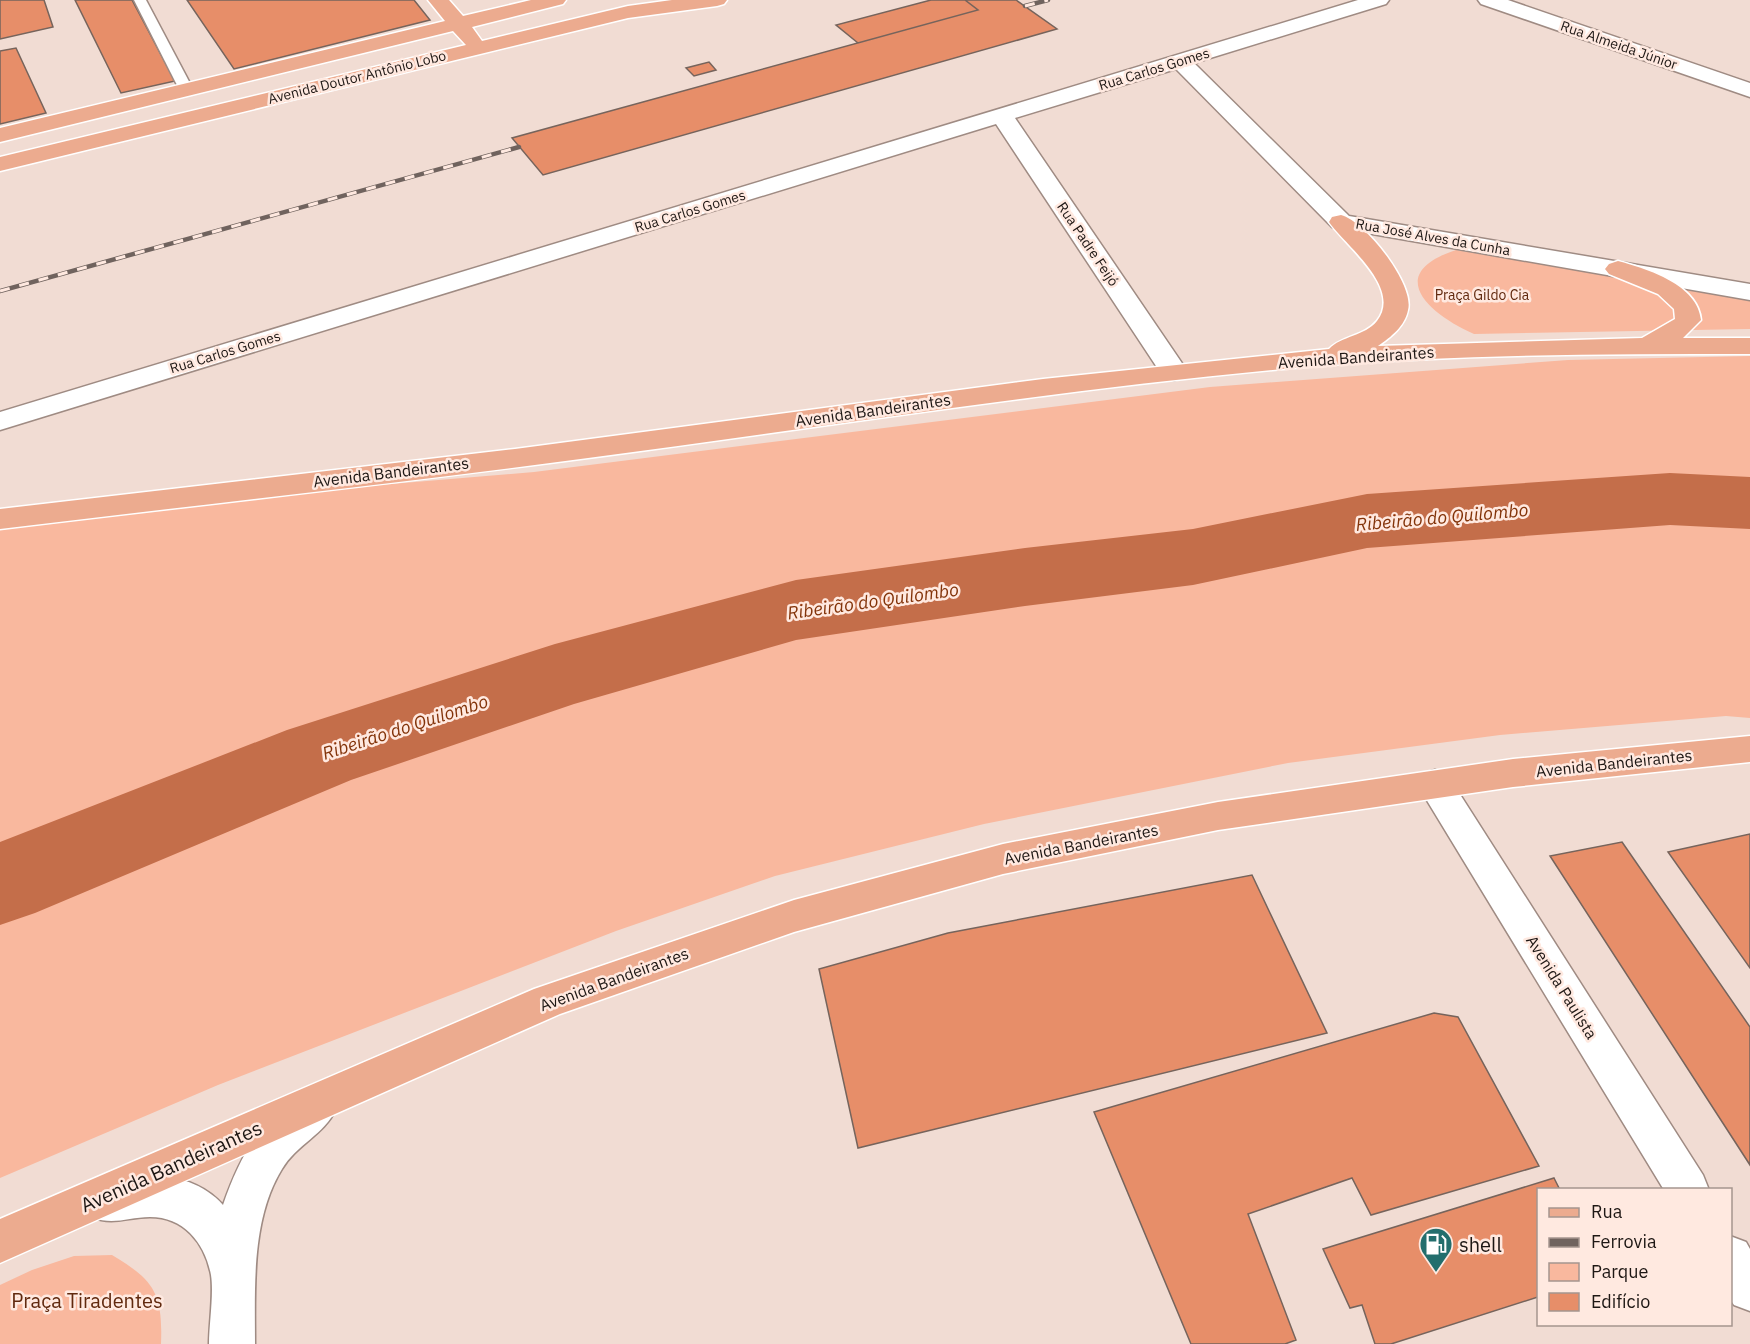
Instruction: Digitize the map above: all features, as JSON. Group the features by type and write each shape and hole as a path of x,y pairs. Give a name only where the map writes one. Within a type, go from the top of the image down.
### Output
{"main road":[{"path":"438,0 479,48"},
{"name":"Avenida Doutor Antônio Lobo","path":"0,164 628,12 717,0"},
{"name":"Avenida Doutor Antônio Lobo","path":"0,135 554,1"},
{"path":"1320,358 1347,350 1374,336 1388,324 1396,308 1395,290 1387,272 1341,222"},
{"path":"1618,269 1667,289 1687,307 1688,320 1684,324 1671,335 1647,346"},
{"name":"Avenida Bandeirantes","path":"0,519 586,450 914,404 1174,372 1320,358 1519,346 1750,346"},
{"name":"Avenida Bandeirantes","path":"0,1241 548,1001 794,916 1003,859 1218,816 1513,773 1750,749"}],"street":[{"name":"Rua Carlos Gomes","path":"0,420 1379,0"},
{"name":"Rua Almeida Júnior","path":"1488,0 1750,90"},
{"name":"Rua José Alves da Cunha","path":"1180,61 1341,222 1750,292"},
{"name":"Rua Padre Feijó","path":"1002,116 1174,372"},
{"name":"Avenida Paulista","path":"1435,784 1687,1188"},
{"name":"Avenida Bandeirantes","path":"232,1274 244,1206 250,1186 266,1156 286,1132 311,1112 371,1077"},
{"name":"Avenida Bandeirantes","path":"70,1211 116,1200 148,1196 172,1197 197,1208 214,1225 225,1246 232,1274"},
{"path":"1732,1260 1750,1289"},
{"path":"232,1274 232,1344"}],"lane":[{"path":"140,0 186,89"},
{"path":"628,12 680,0"}],"green space":[{"name":"Praça Gildo Cia","path":"1456,250 1750,299 1750,329 1474,334 1457,326 1429,305 1421,294 1418,282 1422,270 1434,260"},
{"path":"1750,356 1750,718 1726,716 1500,735 1288,763 984,824 775,876 616,931 218,1085 0,1178 0,530 235,497 534,472 1210,387 1568,360"},
{"name":"Praça Tiradentes","path":"112,1255 138,1272 153,1290 160,1312 161,1344 0,1344 0,1285 32,1270 74,1256"}],"building":[{"path":"0,0 44,0 53,27 0,39"},
{"path":"75,0 132,0 175,81 121,93"},
{"path":"187,0 414,0 430,20 234,69"},
{"path":"931,0 965,0 978,10 858,43 836,25"},
{"path":"965,0 1016,0 1057,29 543,175 512,138 978,10"},
{"path":"16,48 46,113 0,124 0,51"},
{"path":"709,62 716,70 694,76 686,68"},
{"path":"1750,834 1750,968 1668,852"},
{"path":"1622,842 1750,1027 1750,1165 1550,856"},
{"path":"1252,875 1327,1033 858,1148 819,969 948,933"},
{"path":"1434,1013 1458,1017 1539,1166 1371,1215 1352,1178 1248,1214 1296,1340 1285,1344 1191,1344 1094,1112"},
{"name":"shell","path":"1554,1178 1559,1188 1537,1188 1537,1297 1391,1344 1375,1344 1362,1305 1350,1308 1323,1249"}],"waterway":[{"name":"Ribeirão do Quilombo","path":"0,884 319,755 555,677 796,610 1025,577 1193,557 1367,521 1670,499 1750,503"}],"railway":[{"path":"1025,6 1048,0"},
{"path":"0,291 519,147"}],"place":[{"name":"shell","path":"1436,1273"}]}
